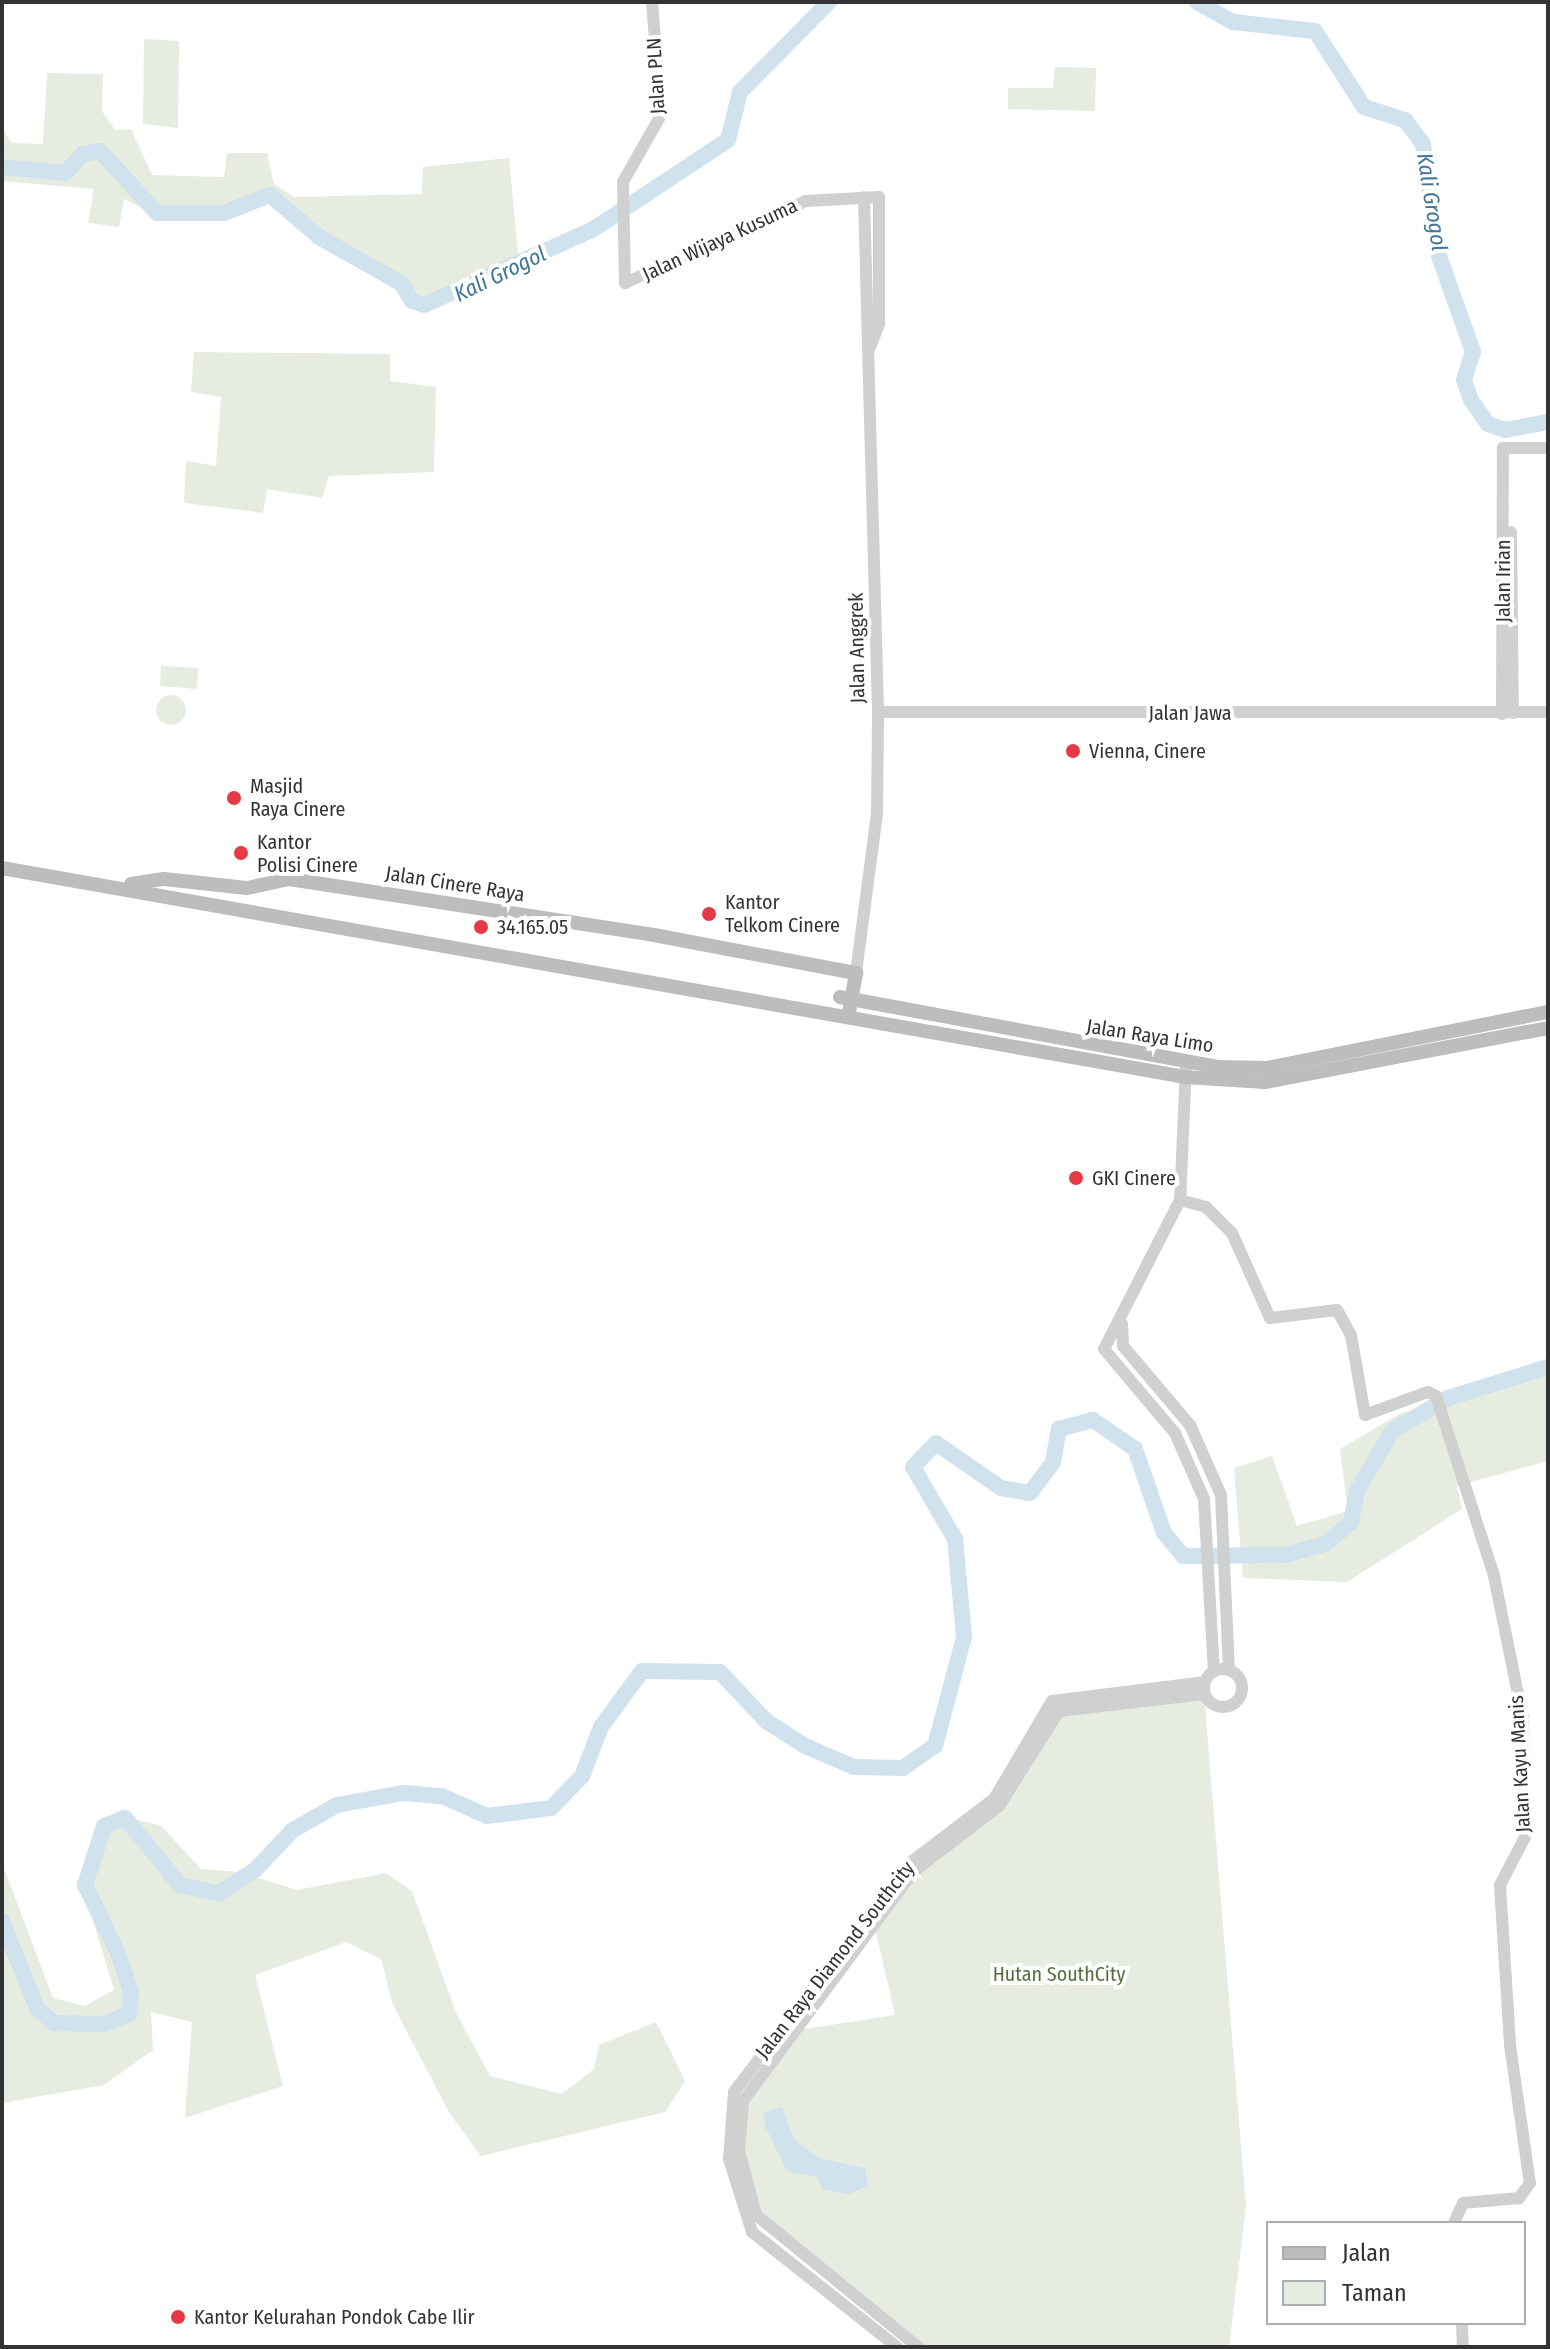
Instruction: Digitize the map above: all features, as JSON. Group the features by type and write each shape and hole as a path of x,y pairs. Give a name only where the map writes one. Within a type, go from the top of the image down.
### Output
{"main road":[{"name":"Jalan Cinere Raya","path":"2,860 141,886 164,879 247,888 289,879 851,972"},
{"path":"2,868 730,993 845,1004"},
{"path":"260,906 730,993"},
{"name":"Jalan Anggrek","path":"845,1004 851,972"},
{"name":"Jalan Raya Limo","path":"845,1004 1186,1071 1265,1082 1548,1028"},
{"name":"Jalan Raya Limo","path":"1186,1071 1267,1068 1548,1012"}],"street":[{"name":"Jalan PLN","path":"625,283 623,182 661,115 652,2"},
{"name":"Jalan Anggrek","path":"851,972 861,941 877,814 878,712 864,197"},
{"name":"Jalan Wijaya Kusuma","path":"625,283 806,201 879,197"},
{"name":"Jalan Anggrek","path":"868,354 879,324 879,197"},
{"name":"Jalan Irian","path":"1508,713 1507,448 1548,448"},
{"name":"Jalan Jawa","path":"878,712 1548,712"},
{"path":"1122,1324 1122,1342 1209,1459 1227,1533 1229,1669 1240,1679 1239,1700 1218,1707 1204,1688 1214,1671 1210,1572 1206,1511 1192,1465 1104,1349 1122,1324 1180,1200 1186,1071"},
{"name":"Jalan Kayu Manis","path":"1180,1200 1206,1207 1232,1233 1270,1318 1337,1310 1351,1335 1365,1415 1428,1392 1436,1396 1494,1576 1523,1718 1525,1837 1500,1885 1510,2045 1530,2183 1519,2198 1463,2203 1455,2221"},
{"path":"1214,1671 1229,1669"},
{"name":"Jalan Raya Diamond Southcity","path":"897,2347 752,2232 729,2159 734,2092 907,1865 994,1799 1052,1701 1204,1688"},
{"name":"Jalan Raya Diamond Southcity","path":"918,2347 756,2215 739,2150 743,2101 913,1872 999,1806 1059,1711 1204,1688"},
{"path":"1462,2325 1463,2347"}],"green space":[{"path":"144,39 179,41 178,128 143,124"},
{"path":"1055,67 1096,68 1095,111 1008,109 1008,88 1053,88"},
{"path":"47,73 103,74 102,111 115,130 131,129 152,175 224,177 227,153 267,153 274,184 294,197 422,194 423,167 509,158 519,264 417,305 401,282 265,198 243,209 147,210 124,199 119,227 88,223 94,189 2,181 2,127 11,143 43,144"},
{"path":"194,352 390,354 390,381 436,387 434,472 329,476 322,498 267,489 263,513 184,503 186,461 216,466 221,397 191,392"},
{"path":"161,666 198,668 197,689 160,686"},
{"path":"171,695 182,699 186,710 182,721 171,725 160,721 156,710 160,699"},
{"path":"1548,1364 1548,1461 1457,1486 1462,1509 1347,1582 1243,1578 1234,1468 1272,1456 1297,1526 1348,1511 1340,1449 1401,1413 1510,1387 1510,1371"},
{"name":"Hutan SouthCity","path":"1204,1694 1246,2207 1229,2347 918,2347 772,2233 746,2190 743,2101 792,2031 895,2015 874,1924 913,1872 972,1830 1052,1718"},
{"path":"122,1817 160,1825 201,1869 240,1872 297,1890 386,1873 412,1891 456,2013 490,2076 562,2094 594,2069 599,2045 656,2022 685,2081 665,2112 481,2156 450,2114 392,2003 381,1959 346,1942 255,1975 283,2086 185,2118 192,2022 151,2012 153,2050 104,2085 2,2103 2,1863 53,1998 85,2006 114,1990 82,1884 97,1838"}],"water":[{"path":"782,2107 794,2140 819,2158 865,2168 868,2186 848,2194 822,2189 817,2177 787,2171 765,2126 764,2112"}],"waterway":[{"name":"Kali Grogol","path":"2,167 65,173 83,154 100,151 157,213 224,213 270,195 319,237 402,284 412,301 424,305 592,230 728,140 740,92 829,2"},
{"name":"Kali Grogol","path":"1197,2 1233,22 1315,31 1364,107 1405,120 1423,144 1438,253 1473,352 1464,380 1471,400 1488,424 1505,430 1548,422"},
{"path":"2,1921 38,2010 54,2023 104,2024 129,2014 131,1992 118,1953 85,1885 104,1826 125,1818 180,1885 219,1893 255,1870 293,1830 337,1805 404,1793 442,1796 487,1816 551,1808 582,1776 601,1727 642,1671 720,1672 766,1721 805,1746 854,1767 903,1768 935,1746 964,1637 955,1539 913,1467 936,1443 1001,1488 1030,1493 1053,1462 1059,1429 1093,1420 1135,1449 1164,1533 1183,1556 1284,1555 1325,1544 1351,1522 1357,1491 1392,1431 1448,1398 1548,1367"}],"place":[{"name":"Vienna, Cinere","path":"1073,751"},
{"name":"Masjid Raya Cinere","path":"234,798"},
{"name":"Kantor Polisi Cinere","path":"241,853"},
{"name":"Kantor Telkom Cinere","path":"709,914"},
{"name":"34.165.05","path":"481,927"},
{"name":"GKI Cinere","path":"1076,1178"},
{"name":"Kantor Kelurahan Pondok Cabe Ilir","path":"178,2317"}]}
